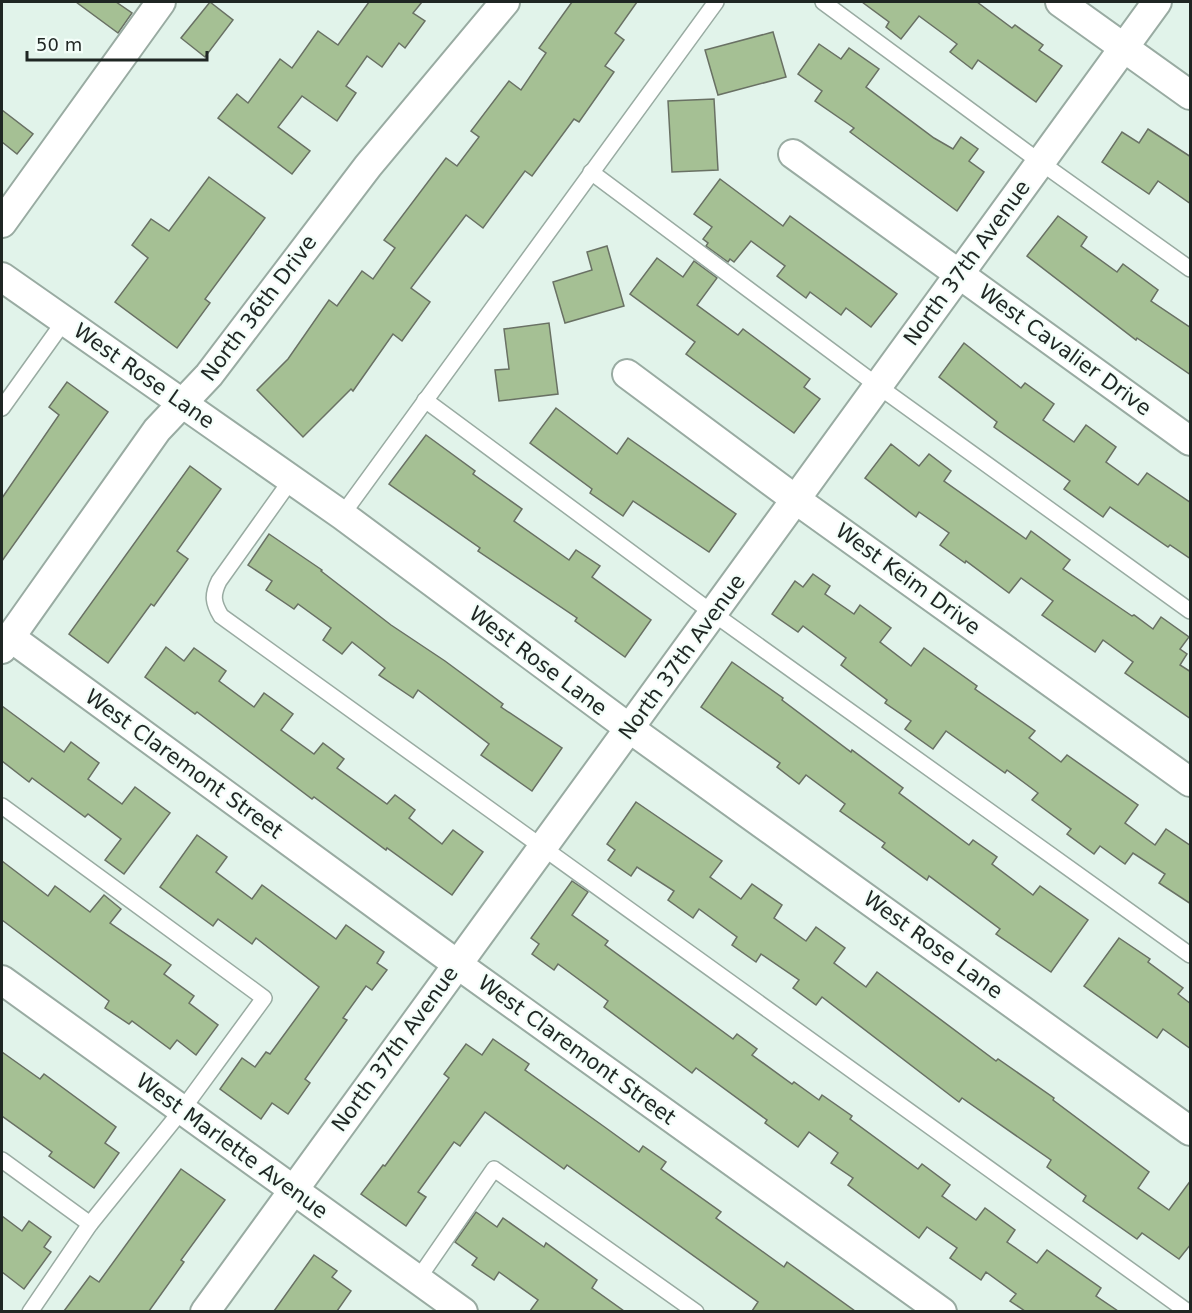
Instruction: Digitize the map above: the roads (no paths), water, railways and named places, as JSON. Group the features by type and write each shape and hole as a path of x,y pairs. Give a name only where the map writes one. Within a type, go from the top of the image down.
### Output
{"street":[{"path":"2,224 161,2"},
{"name":"North 36th Drive","path":"6,643 157,430 210,375 368,166 505,2"},
{"path":"1060,2 1191,95"},
{"name":"North 37th Avenue","path":"205,1311 1157,2"},
{"name":"West Cavalier Drive","path":"793,154 1191,441"},
{"name":"West Rose Lane","path":"2,277 342,515 629,728 1191,1131"},
{"name":"West Keim Drive","path":"627,374 795,499 1191,782"},
{"name":"West Claremont Street","path":"6,643 942,1311"},
{"name":"West Marlette Avenue","path":"2,980 463,1311"}],"lane":[{"path":"342,515 716,2"},
{"path":"823,2 1040,162 1191,269"},
{"path":"591,172 878,386 1191,611"},
{"path":"2,408 65,320"},
{"path":"425,400 714,614 1191,955"},
{"path":"291,480 215,588 213,603 221,616 1188,1311"},
{"path":"2,806 264,998 182,1110 90,1224 30,1311"},
{"path":"2,1160 90,1224"},
{"path":"418,1279 494,1169 696,1311"}]}
